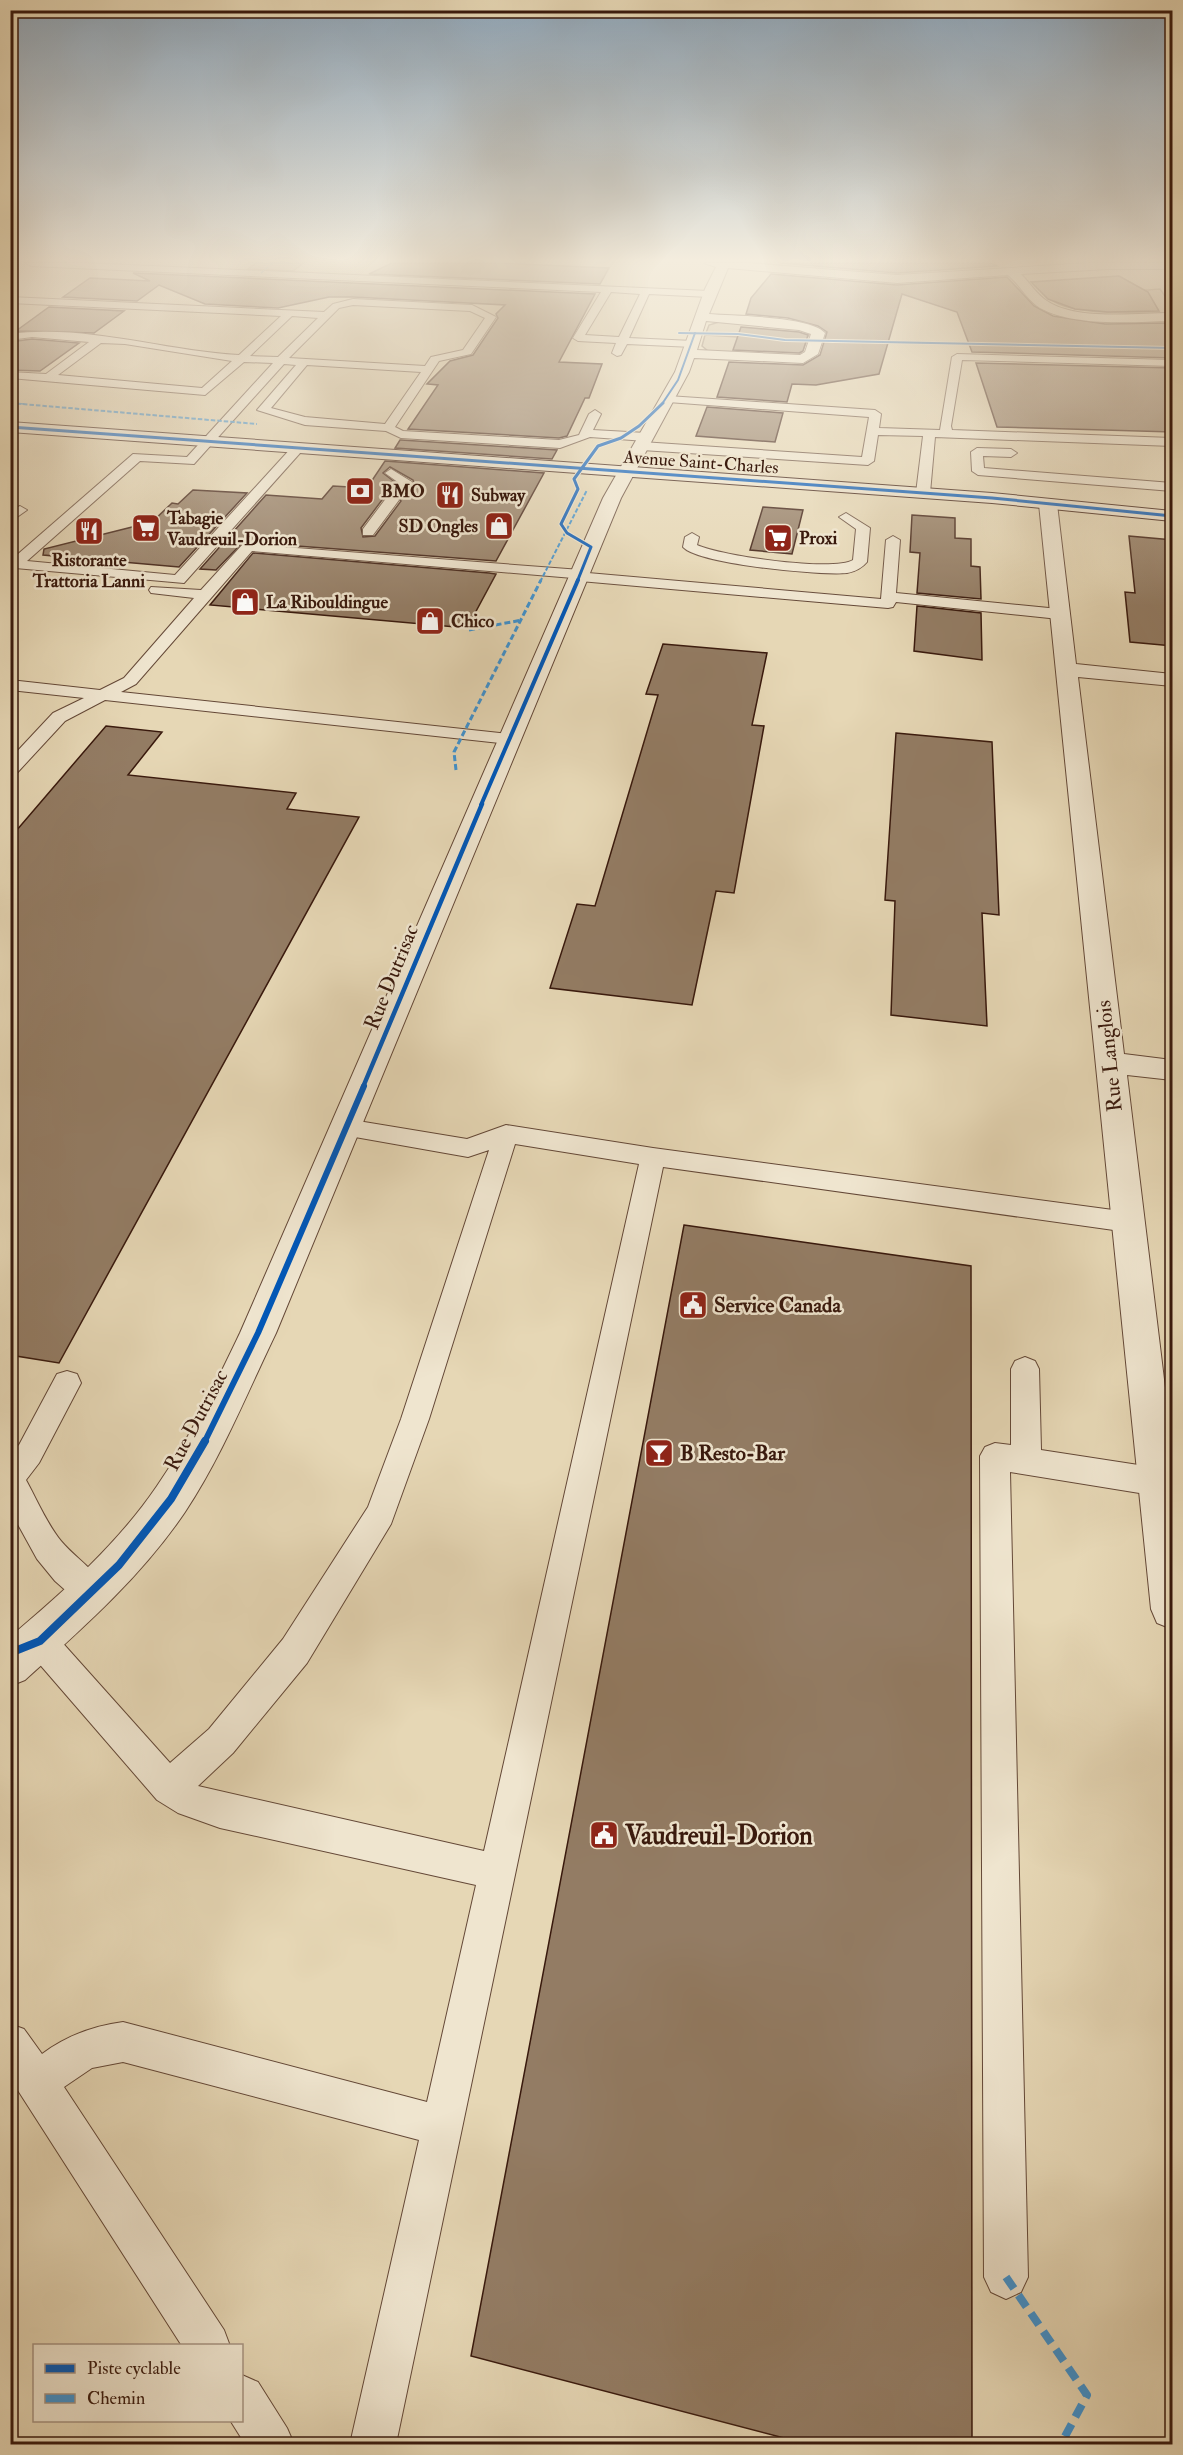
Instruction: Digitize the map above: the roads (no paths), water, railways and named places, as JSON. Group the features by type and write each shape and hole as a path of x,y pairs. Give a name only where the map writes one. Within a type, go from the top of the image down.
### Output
{"street":[{"name":"Rue Dutrisac","path":"25,1653 92,1593 145,1532 192,1466 244,1364 612,498 678,378"},
{"name":"Avenue Saint-Charles","path":"10,414 213,436 923,493 1173,516"},
{"name":"Avenue Saint-Charles","path":"10,427 213,436 297,450 352,447"},
{"name":"Rue Langlois","path":"1048,504 1128,1222 1165,1484 1173,1609"},
{"path":"1065,669 1173,680"},
{"path":"1110,1063 1173,1070"}],"lane":[{"path":"54,378 205,392 220,378"},
{"path":"267,378 190,460 137,457 15,564 179,580 297,450"},
{"path":"291,378 263,410 305,421 388,428 401,434 549,444 576,441 586,433 594,414"},
{"path":"388,428 422,378"},
{"path":"947,434 945,426 953,378"},
{"path":"586,433 644,441 868,461 875,414 668,399"},
{"path":"873,431 1173,442"},
{"path":"923,493 929,434"},
{"path":"1027,437 1027,454 977,452 978,471 1173,487"},
{"path":"802,485 809,457"},
{"path":"368,532 406,482 391,473"},
{"path":"846,517 863,528 858,565"},
{"path":"692,537 690,547 694,551 762,563 841,569 858,565"},
{"path":"10,770 59,717 130,681 248,547 888,604 893,540"},
{"path":"725,555 758,555"},
{"path":"815,561 858,565"},
{"path":"10,577 205,595"},
{"path":"889,597 1059,614"},
{"path":"10,685 509,739"},
{"path":"346,1128 468,1148 506,1134 653,1157 1128,1222"},
{"path":"169,1788 221,1741 295,1651 349,1568 380,1514 415,1419 506,1134"},
{"path":"373,2445 653,1157"},
{"path":"1025,1369 1026,1461"},
{"path":"67,1383 28,1454 10,1479 48,1549 66,1570 92,1593"},
{"path":"1006,2277 995,1456 1165,1484"},
{"path":"25,1653 169,1788 190,1801 220,1810 498,1872"},
{"path":"38,2083 69,2057 98,2044 123,2042 443,2126"},
{"path":"10,2043 207,2344"},
{"path":"243,2400 272,2445"}],"place":[{"name":"BMO","path":"360,491"},
{"name":"Subway","path":"450,495"},
{"name":"SD Ongles","path":"499,526"},
{"name":"Tabagie Vaudreuil-Dorion","path":"146,528"},
{"name":"Ristorante Trattoria Lanni","path":"89,531"},
{"name":"Proxi","path":"778,538"},
{"name":"La Ribouldingue","path":"245,602"},
{"name":"Chico","path":"430,621"},
{"name":"Service Canada","path":"693,1305"},
{"name":"B Resto-Bar","path":"659,1453"},
{"name":"Vaudreuil-Dorion","path":"604,1835"}]}
